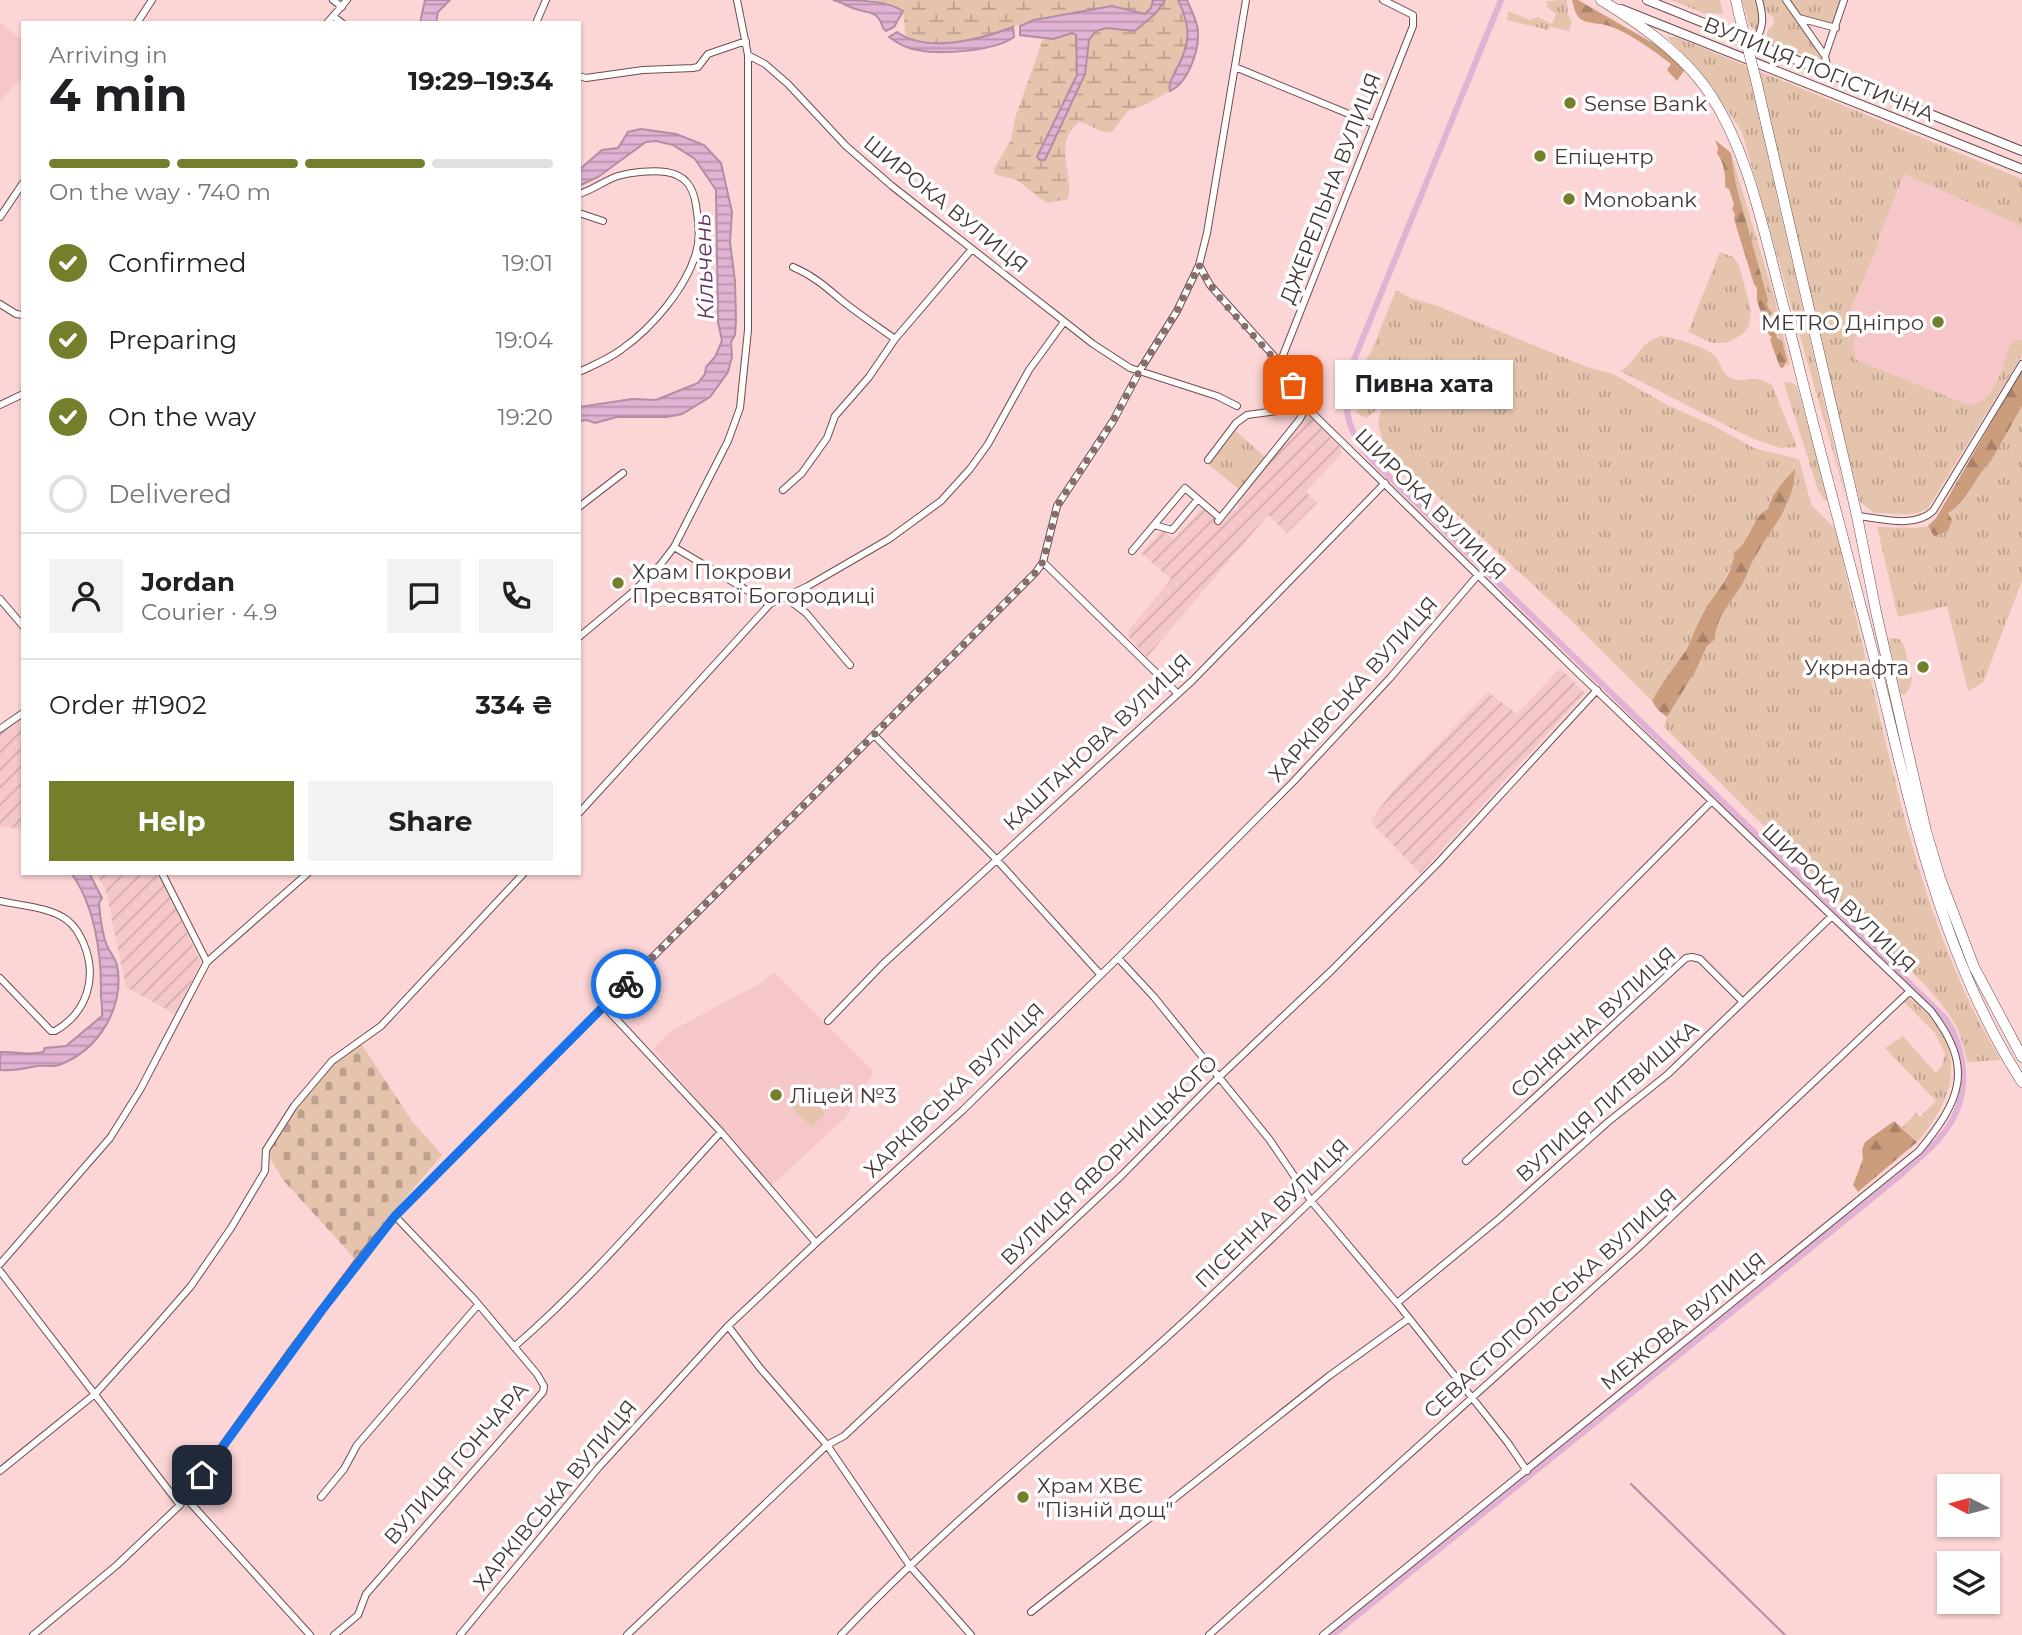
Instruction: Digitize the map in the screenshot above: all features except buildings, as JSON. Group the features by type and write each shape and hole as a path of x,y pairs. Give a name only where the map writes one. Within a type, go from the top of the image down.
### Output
{"highway":[{"path":"1602,0 1691,68 1730,127 1759,211 1838,513 1922,854 1940,910 1977,1002 2022,1082"},
{"path":"1736,0 1857,516 1918,795 1940,878 1973,967 2022,1056"},
{"path":"1838,513 1857,516"}],"main road":[{"name":"ВУЛИЦЯ ЛОГІСТИЧНА","path":"1602,0 2022,169"},
{"path":"1647,0 2022,152"}],"street":[{"path":"138,21 152,0"},
{"path":"333,0 342,7"},
{"path":"328,21 347,0"},
{"path":"537,21 546,0"},
{"path":"581,636 634,591 662,564 674,547 728,441 740,408 748,330 748,55 737,0"},
{"path":"33,1635 117,1565 180,1505 309,1327 395,1216 1036,572 1043,562 1057,506 1113,421 1140,370 1177,311 1199,265 1207,233 1246,0"},
{"name":"ДЖЕРЕЛЬНА ВУЛИЦЯ","path":"1280,363 1413,26 1413,15 1383,0"},
{"path":"1753,44 1762,31 1763,14 1759,0"},
{"path":"1786,0 1825,56 1829,75"},
{"path":"1825,56 1844,0"},
{"path":"332,16 339,21"},
{"path":"1799,18 1836,28"},
{"path":"581,77 693,68 708,54 746,41"},
{"name":"ШИРОКА ВУЛИЦЯ","path":"748,55 765,64 788,84 866,163 1093,344 1130,368 1217,396 1237,406"},
{"path":"1235,67 1373,124"},
{"path":"581,193 617,176 665,172 680,176 689,183 695,199 699,229 697,252 667,307 622,349 581,371"},
{"path":"0,217 21,186"},
{"path":"581,214 603,220"},
{"path":"783,490 802,473 827,438 835,416 972,249"},
{"name":"ШИРОКА ВУЛИЦЯ","path":"1199,265 1210,285 1280,363 1306,407 1910,991"},
{"path":"793,267 808,273 830,288 839,298 895,340"},
{"path":"0,304 21,315"},
{"path":"581,811 769,604 889,539 941,501 988,444 1029,370 1064,322"},
{"path":"1857,516 1914,521 1928,515 1938,505 2022,364"},
{"path":"0,405 21,395"},
{"path":"1208,460 1236,423 1247,415 1306,407"},
{"path":"1132,551 1185,488 1219,519 1300,419 1306,407"},
{"path":"581,505 623,473"},
{"name":"КАШТАНОВА ВУЛИЦЯ","path":"828,1021 883,964 1177,694 1385,483"},
{"path":"1154,525 1172,530 1198,499"},
{"path":"674,547 769,604"},
{"path":"1043,562 1177,694"},
{"name":"ХАРКІВСЬКА ВУЛИЦЯ","path":"460,1635 599,1467 728,1326 963,1110 1118,958 1294,781 1390,678 1478,575"},
{"path":"785,597 806,613 850,665"},
{"path":"0,598 21,624"},
{"name":"ВУЛИЦЯ ЯВОРНИЦЬКОГО","path":"627,1635 827,1445 844,1436 1122,1175 1437,864 1597,690"},
{"path":"0,729 21,714"},
{"path":"874,735 996,859 1100,974"},
{"name":"ПІСЕННА ВУЛИЦЯ","path":"841,1635 890,1583 1091,1406 1311,1202 1713,801"},
{"path":"163,875 206,962"},
{"path":"0,1264 110,1138 140,1090 197,985 206,962 306,875"},
{"path":"0,1471 95,1394 191,1286 265,1171 266,1150 294,1106 332,1061 381,1026 522,875"},
{"path":"0,901 50,911 66,919 79,933 91,965 91,975 86,998 77,1013 55,1031 51,1031 0,978"},
{"name":"ВУЛИЦЯ ЛИТВИШКА","path":"1397,1303 1668,1074 1832,916"},
{"path":"1118,958 1154,997 1269,1139 1311,1202 1397,1303 1508,1443 1527,1471"},
{"name":"СОНЯЧНА ВУЛИЦЯ","path":"1466,1161 1686,958 1700,959 1743,1002"},
{"name":"СЕВАСТОПОЛЬСЬКА ВУЛИЦЯ","path":"1209,1635 1648,1238 1910,991"},
{"name":"МЕЖОВА ВУЛИЦЯ","path":"1323,1635 1919,1152 1942,1123 1954,1098 1958,1070 1956,1054 1944,1028 1910,991"},
{"path":"604,1006 721,1132 816,1243"},
{"name":"ВУЛИЦЯ ГОНЧАРА","path":"334,1635 358,1615 366,1594 543,1392 541,1379 514,1347 561,1304 721,1132"},
{"path":"395,1216 514,1347"},
{"path":"0,1270 180,1505"},
{"path":"321,1497 344,1469 357,1445 478,1305"},
{"path":"1031,1612 1329,1376 1408,1319"},
{"path":"728,1326 760,1368 827,1445 910,1566 971,1635"},
{"path":"186,1497 309,1635"}],"shaded area":[{"path":"425,0 450,0 438,12 436,21 420,21"},
{"path":"833,0 879,3 903,11 894,27 886,31 876,15"},
{"path":"1153,0 1165,0 1156,13 1135,31 1106,28 1096,31 1089,40 1085,74 1045,160 1040,160 1037,157 1077,75 1076,35 1072,33 1053,39 1020,35 1020,26 1034,20 1112,6 1145,14 1151,8"},
{"path":"1178,0 1187,0 1197,24 1198,40 1187,74 1170,91 1170,83 1188,35"},
{"path":"0,22 19,38 21,36 21,78 0,101"},
{"path":"1013,27 1014,37 1005,42 982,49 954,52 914,49 889,37 897,32 909,39 923,42 955,42"},
{"path":"641,129 676,134 704,145 721,163 732,212 730,242 735,281 735,335 731,342 732,357 728,372 710,397 682,414 667,417 617,417 595,423 581,421 581,407 632,399 656,400 698,383 722,341 718,322 716,190 695,159 673,145 646,142 598,177 581,185 581,168 602,150 618,148 628,132"},
{"path":"1904,174 2022,226 2022,355 1986,415 1856,360 1847,320"},
{"path":"1310,416 1341,448 1341,454 1306,492 1317,503 1287,533 1268,515 1147,657 1128,636 1129,630 1171,579 1141,553 1162,530 1174,539 1203,507 1222,524 1232,511 1238,510 1238,504 1263,467"},
{"path":"1560,668 1585,693 1420,873 1370,821 1398,785 1488,692 1517,714"},
{"path":"21,717 21,829 0,826 0,733"},
{"path":"72,875 90,875 102,898 99,903 103,930 107,946 117,965 117,996 113,1011 97,1038 73,1058 56,1066 0,1070 0,1052 37,1053 43,1052 45,1048 66,1046 102,1016 100,959 95,928 79,885"},
{"path":"97,875 160,875 201,963 175,1014 126,987 106,891"},
{"name":"Ліцей №3","path":"774,972 874,1072 845,1118 772,1185 653,1049 671,1031 759,984"}],"green space":[{"path":"870,0 1153,0 1151,8 1145,14 1107,6 1042,17 970,40 938,43 906,38 901,8"},
{"path":"1165,0 1178,0 1187,27 1184,52 1171,80 1170,91 1128,111 1112,132 1103,132 1079,122 1071,131 1065,149 1068,199 1048,203 1018,181 995,174 994,169 1011,140 1015,118 1043,39 1072,33 1076,35 1077,75 1037,157 1040,160 1045,160 1085,74 1088,40 1096,31 1106,28 1135,31 1156,13"},
{"path":"1567,0 1568,15 1572,21 1569,31 1551,27 1548,30 1507,20 1508,11 1530,20 1538,17 1552,24 1556,14 1547,7 1547,1"},
{"path":"1572,0 1578,0 1665,50 1685,69 1677,81 1667,70 1671,64 1617,29 1580,18"},
{"path":"1671,0 1720,0 1723,14 1703,13"},
{"path":"1742,0 1754,0 1760,19 1757,31 1749,25"},
{"path":"1761,0 1781,0 1823,57 1822,60 1766,41 1768,30 1774,24 1773,17 1767,13"},
{"path":"1789,0 1840,0 1834,24 1800,15"},
{"path":"1667,37 1676,37 2022,179 2022,226 1904,174 1847,319 1860,324 1853,343 1856,360 1968,405 1986,398 1997,382 2011,343 2022,340 2022,355 1928,508 1909,514 1874,513 1860,502 1804,273 1761,78 1750,78 1846,498 1742,132 1707,82"},
{"path":"1715,140 1731,153 1736,185 1768,300 1767,305 1787,361 1783,368 1780,367 1770,340 1772,337 1757,301 1757,288 1734,219 1734,204 1729,189 1725,187 1724,169 1717,154"},
{"path":"1731,153 1775,300 1790,365 1786,366 1784,352 1773,327 1736,185"},
{"path":"1720,252 1733,257 1739,265 1751,310 1749,326 1743,334 1726,343 1712,343 1688,332"},
{"path":"1396,290 1410,298 1435,305 1587,367 1613,374 1669,406 1756,449 1799,459 1811,504 1835,529 1893,774 1929,901 1961,982 2001,1060 1967,1062 1962,1040 1953,1021 1926,986 1664,727 1707,646 1715,637 1717,622 1787,506 1795,470 1769,501 1768,509 1753,524 1714,600 1652,701 1576,625 1384,446 1378,423 1382,406 1366,418 1358,414 1352,389 1372,350"},
{"path":"1660,336 1709,351 1729,377 1760,380 1772,385 1797,447 1780,448 1751,438 1620,371 1646,344"},
{"path":"2022,370 2022,406 1991,461 1961,502 1948,513 1952,520 1948,531 1934,536 1928,526 1936,518"},
{"path":"1791,382 1797,387 1830,500 1828,501 1824,500 1818,490 1784,383"},
{"path":"2022,406 2022,581 1983,683 1968,691 1947,606 1898,617 1877,527 1928,526 1935,535 1948,513 1963,501 1991,461"},
{"path":"1236,431 1266,458 1240,490 1209,465"},
{"path":"1795,469 1787,505 1721,617 1715,639 1707,646 1696,670 1667,717 1652,701 1686,650 1702,615 1727,576 1734,552 1744,543 1757,519 1768,509 1775,493"},
{"path":"1888,638 1899,639 1904,645 1912,677 1905,695 1901,694"},
{"path":"1906,995 1937,1026 1946,1041 1950,1056 1951,1072 1944,1102 1917,1142 1902,1127 1916,1113 1920,1117 1936,1101 1885,1048 1903,1036 1936,1073 1945,1054 1935,1033 1902,1000"},
{"path":"360,1042 412,1121 442,1155 354,1258 283,1180 268,1154 300,1105 336,1058"},
{"path":"800,1088 825,1114 812,1127 786,1102"},
{"path":"1894,1121 1917,1142 1858,1192 1853,1185 1863,1159 1865,1142"}],"waterway":[{"path":"1333,1635 1902,1174 1943,1134 1955,1114 1963,1087 1962,1059 1946,1019 1372,460 1356,437 1346,402 1353,362 1501,0"},
{"path":"1631,1484 1785,1635"}],"way so far":[{"path":"626,984 1036,572 1043,562 1057,506 1113,421 1140,370 1177,311 1199,265 1210,285 1280,363 1293,385"}],"place":[{"name":"Sense Bank","path":"1570,103"},
{"name":"Епіцентр","path":"1540,156"},
{"name":"Monobank","path":"1569,199"},
{"name":"METRO Дніпро","path":"1938,322"},
{"name":"Пивна хата","path":"1293,385"},
{"name":"Храм Покрови Пресвятої Богородиці","path":"618,583"},
{"name":"Укрнафта","path":"1923,667"},
{"name":"Ліцей №3","path":"776,1095"},
{"name":"Храм ХВЄ \"Пізній дощ\"","path":"1023,1497"}],"route":[{"path":"202,1475 365,1252 395,1216 626,984"}],"water label":[{"name":"Кільчень","path":"704,267"}]}
